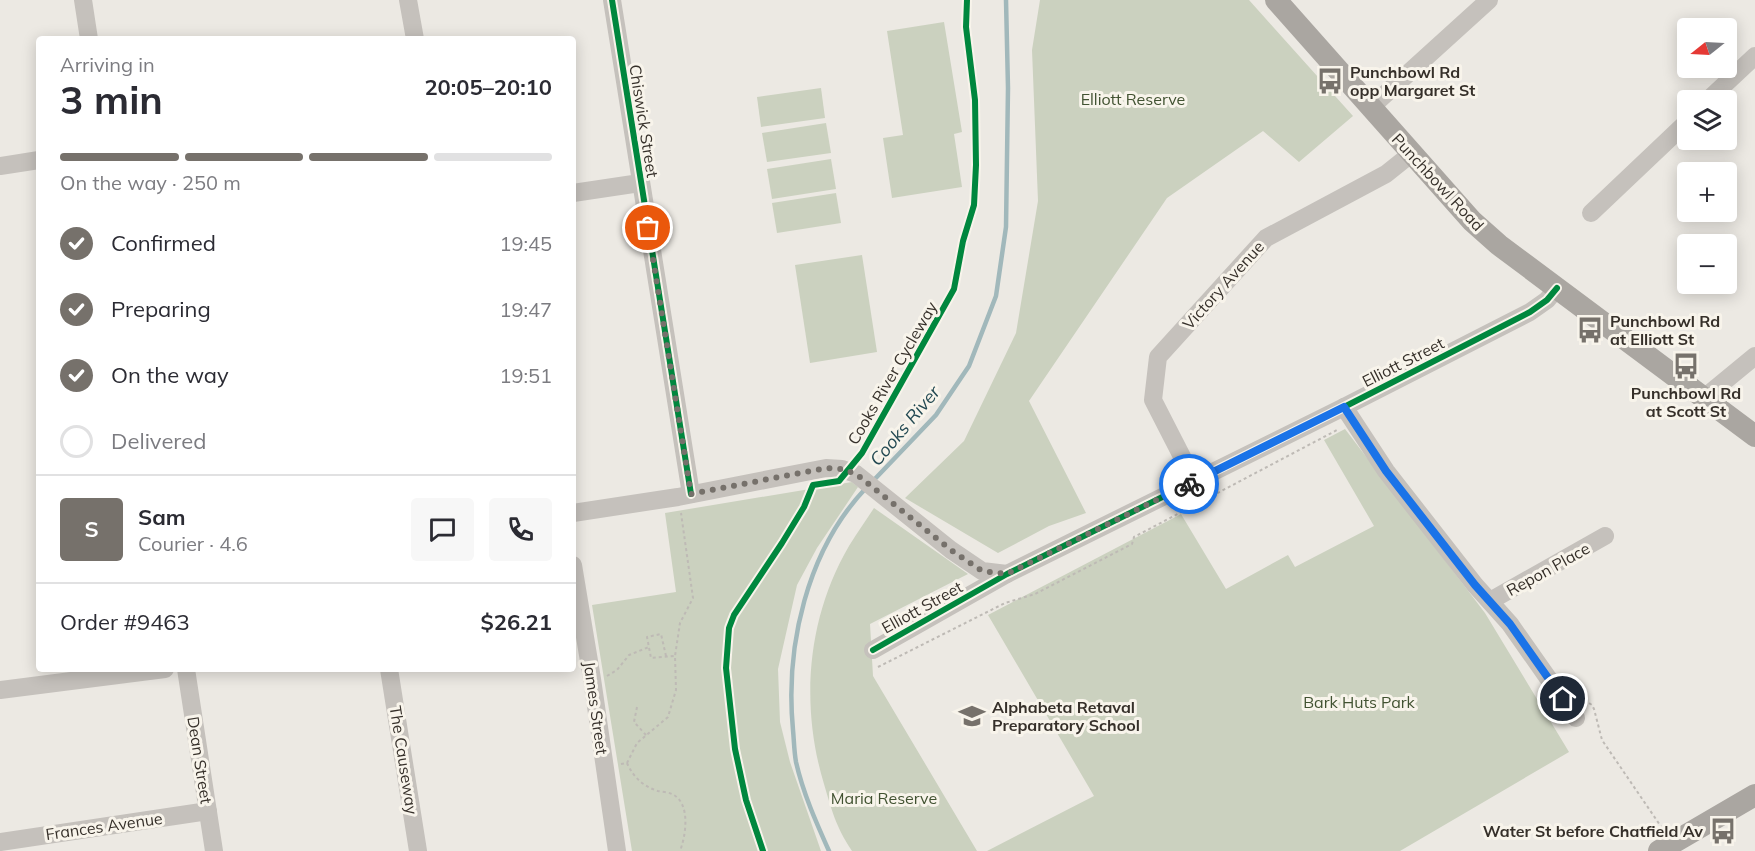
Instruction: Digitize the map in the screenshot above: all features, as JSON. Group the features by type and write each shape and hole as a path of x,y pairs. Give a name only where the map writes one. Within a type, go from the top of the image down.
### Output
{"main road":[{"name":"Punchbowl Road","path":"1282,4 1370,108 1472,221 1499,245 1755,436"},
{"path":"1659,851 1755,795"}],"street":[{"path":"83,0 89,36"},
{"path":"408,0 414,36"},
{"name":"Chiswick Street","path":"612,0 685,496"},
{"path":"1370,108 1490,0"},
{"path":"1719,90 1755,56"},
{"path":"1591,213 1677,131"},
{"name":"Victory Avenue","path":"1195,482 1153,400 1158,357 1266,238 1386,174 1411,154"},
{"path":"0,166 36,160"},
{"path":"576,193 640,183"},
{"name":"Elliott Street","path":"876,658 1007,574 1195,482 1530,312 1547,300 1557,288"},
{"path":"1704,398 1755,356"},
{"path":"1344,407 1386,471 1510,624 1576,718"},
{"path":"576,513 685,496 826,468 842,469 856,474 886,500 982,571 1007,574"},
{"name":"Repon Place","path":"1490,601 1605,536"},
{"name":"James Street","path":"576,583 617,851"},
{"path":"0,690 141,672"},
{"name":"Dean Street","path":"186,672 214,851"},
{"name":"The Causeway","path":"389,672 418,851"},
{"name":"Frances Avenue","path":"0,842 208,811"}],"path":[{"path":"876,658 1005,603 1035,594 1132,544 1134,537 1342,428"},
{"path":"627,763 637,743 668,717 676,690 675,656 680,623 693,598 685,496"},
{"path":"666,656 661,634 647,637 651,658 675,656"},
{"path":"592,679 610,676 629,655 649,647"},
{"path":"637,707 634,722 646,735"},
{"path":"1597,724 1602,740 1662,828"},
{"path":"604,767 627,763"},
{"path":"627,763 638,779 649,788 672,794 681,802 686,816 680,851"}],"green space":[{"name":"Elliott Reserve","path":"1040,0 1249,0 1353,116 1299,162 1263,131 1167,198 1029,401 1086,513 1049,526 998,553 905,498 964,441 1016,333 1038,201 1032,50"},
{"path":"944,22 962,132 954,134 962,187 892,198 883,138 903,135 887,31"},
{"path":"821,88 825,118 761,127 757,97"},
{"path":"826,123 831,153 767,162 762,133"},
{"path":"831,159 836,189 772,199 767,169"},
{"path":"836,193 841,223 777,233 772,203"},
{"path":"862,255 877,352 810,363 795,265"},
{"name":"Bark Huts Park","path":"1345,429 1485,613 1569,752 1400,851 987,851 1094,796 988,615 1181,514 1226,589 1288,555 1295,567 1374,526 1324,440"},
{"path":"852,482 858,487 817,548 797,585 778,669 780,722 790,762 821,851 632,851 592,605 676,592 665,513"},
{"name":"Maria Reserve","path":"874,508 968,574 870,624 873,676 977,851 852,851 832,811 816,754 812,724 810,693 816,632 835,574 849,546"}],"waterway":[{"name":"Cooks River","path":"872,482 936,415 969,366 996,296 1006,227 1008,88 1006,0"},
{"name":"Cooks River","path":"829,851 806,796 796,762 791,698 793,665 804,601 815,570 829,540 846,513 866,488"}],"cycle path":[{"path":"612,0 691,494"},
{"name":"Cooks River Cycleway","path":"763,851 746,800 735,749 726,668 729,628 734,615 804,507 813,485 839,481 862,453 954,289 963,241 974,205 976,165 975,100 966,27 967,0"},
{"path":"873,650 1007,574 1530,312 1547,300 1557,288"}],"way so far":[{"path":"648,228 691,494 826,468 842,469 856,474 886,500 982,571 1007,574 1189,484"}],"place":[{"name":"Punchbowl Rd opp Margaret St","path":"1330,81"},
{"name":"Punchbowl Rd at Elliott St","path":"1590,330"},
{"name":"Punchbowl Rd at Scott St","path":"1686,366"},
{"name":"Alphabeta Retaval Preparatory School","path":"972,716"},
{"name":"Water St before Chatfield Av","path":"1723,831"}],"route":[{"path":"1189,484 1344,407 1386,471 1475,585 1510,624 1563,699"}]}
